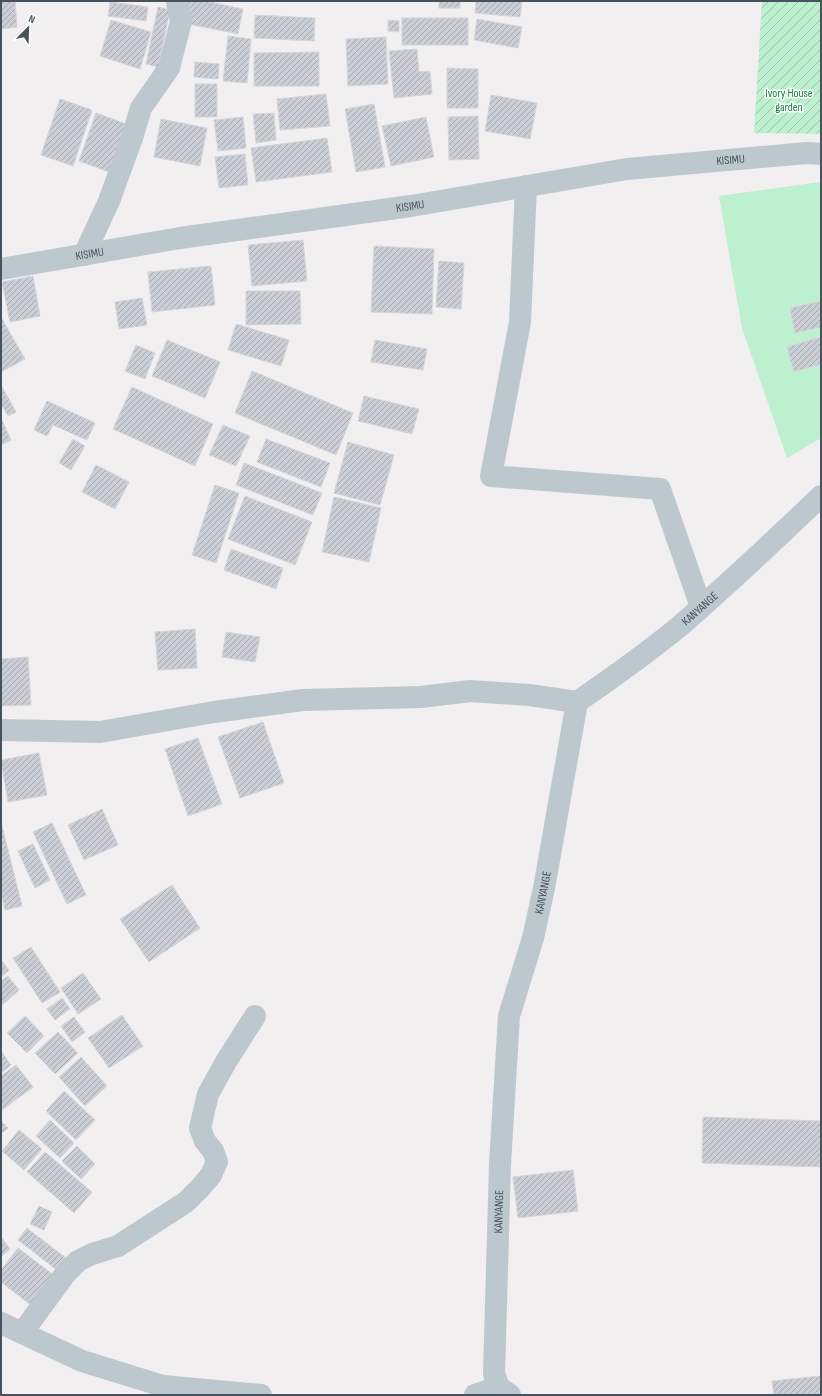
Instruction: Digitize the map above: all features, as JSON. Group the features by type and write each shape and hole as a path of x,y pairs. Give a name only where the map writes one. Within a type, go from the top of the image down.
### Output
{"street":[{"path":"84,255 110,201 141,108 169,68 181,21 177,1"},
{"name":"KISIMU","path":"1,269 180,238 410,206 627,169 806,153 821,154"},
{"path":"526,186 520,322 491,476 660,490 701,607"},
{"name":"KANYANGE","path":"504,1391 494,1374 494,1368 500,1164 509,1016 533,938 544,888 577,702 678,627 821,496"},
{"path":"1,730 100,732 214,712 302,700 421,697 470,691 529,695 577,702"},
{"path":"22,1332 66,1273 78,1261 92,1254 118,1246 141,1232 186,1202 201,1188 211,1175 217,1162 213,1151 205,1141 200,1128 208,1094 227,1060 255,1016"},
{"path":"1,1323 82,1361 162,1390 261,1395"},
{"path":"475,1395 504,1391"}],"green space":[{"name":"Ivory House garden","path":"762,1 821,1 821,134 754,133"},
{"path":"821,182 821,438 787,458 742,328 719,196"}],"building":[{"path":"1,1 15,1 17,27 1,29"},
{"path":"188,1 205,1 243,9 238,34 183,23"},
{"path":"439,1 460,1 460,8 439,8"},
{"path":"476,1 522,1 520,17 475,13"},
{"path":"110,2 148,7 146,21 108,16"},
{"path":"158,7 170,10 158,67 146,64"},
{"path":"255,15 315,18 314,41 254,38"},
{"path":"402,18 468,18 468,45 402,45"},
{"path":"477,19 522,27 518,48 474,40"},
{"path":"111,20 151,32 140,69 100,56"},
{"path":"388,20 399,21 399,32 388,31"},
{"path":"228,36 251,39 247,83 223,81"},
{"path":"386,37 388,84 348,86 346,39"},
{"path":"417,49 419,72 430,71 432,94 394,98 389,51"},
{"path":"319,52 319,86 254,86 254,53"},
{"path":"195,62 219,64 218,79 194,77"},
{"path":"447,68 478,69 478,108 447,108"},
{"path":"195,84 217,84 217,117 195,117"},
{"path":"326,94 330,126 280,130 277,99"},
{"path":"491,95 537,103 530,139 485,131"},
{"path":"60,99 92,110 73,166 41,155"},
{"path":"374,104 385,167 356,172 345,109"},
{"path":"96,113 126,124 109,172 79,161"},
{"path":"274,113 276,140 256,143 253,114"},
{"path":"478,116 479,159 449,160 448,117"},
{"path":"243,117 246,148 218,151 214,120"},
{"path":"426,117 434,157 391,166 382,126"},
{"path":"161,119 207,128 200,166 154,157"},
{"path":"327,138 332,172 256,182 251,148"},
{"path":"245,154 248,185 219,188 215,157"},
{"path":"303,240 307,281 252,286 248,245"},
{"path":"374,246 434,249 432,314 371,312"},
{"path":"439,261 464,263 461,309 436,307"},
{"path":"211,266 215,305 152,312 148,272"},
{"path":"33,276 40,316 10,322 2,282"},
{"path":"246,291 300,291 301,324 246,325"},
{"path":"142,298 147,325 119,329 115,302"},
{"path":"821,301 821,327 795,333 790,308"},
{"path":"1,317 25,359 1,372"},
{"path":"236,324 289,340 281,366 228,350"},
{"path":"821,337 821,364 794,372 787,347"},
{"path":"167,340 220,362 205,398 152,376"},
{"path":"375,340 427,349 423,370 371,362"},
{"path":"136,345 155,353 145,379 125,371"},
{"path":"252,371 353,413 336,455 235,413"},
{"path":"1,385 16,412 8,416 1,404"},
{"path":"132,387 213,424 195,466 113,429"},
{"path":"364,396 419,409 412,434 358,421"},
{"path":"47,401 95,423 87,440 53,425 47,436 34,430"},
{"path":"1,418 11,440 1,445"},
{"path":"223,425 250,436 236,466 209,455"},
{"path":"73,439 85,446 71,470 59,463"},
{"path":"266,439 330,463 321,487 257,462"},
{"path":"348,442 394,455 380,505 334,493"},
{"path":"244,463 322,493 313,515 236,485"},
{"path":"96,465 129,482 115,509 82,492"},
{"path":"215,485 239,493 216,563 192,555"},
{"path":"245,496 312,522 295,565 228,539"},
{"path":"334,497 381,508 369,562 322,552"},
{"path":"231,549 283,568 276,589 224,570"},
{"path":"195,629 197,668 158,670 155,632"},
{"path":"226,632 260,637 255,662 222,657"},
{"path":"28,657 31,705 1,706 1,659"},
{"path":"263,722 284,783 240,798 218,737"},
{"path":"198,738 222,804 188,816 165,749"},
{"path":"39,753 47,795 8,802 1,760"},
{"path":"102,809 118,845 84,860 68,825"},
{"path":"1,822 22,906 5,910 1,892"},
{"path":"52,823 86,895 67,904 33,832"},
{"path":"33,844 50,880 35,888 18,851"},
{"path":"172,885 200,928 149,962 120,919"},
{"path":"31,947 60,992 42,1003 13,958"},
{"path":"1,960 9,970 1,977"},
{"path":"83,973 101,999 78,1014 61,988"},
{"path":"8,976 19,990 1,1006 1,981"},
{"path":"62,998 70,1009 55,1020 47,1009"},
{"path":"122,1015 143,1046 109,1068 88,1038"},
{"path":"25,1016 44,1036 27,1053 7,1033"},
{"path":"74,1017 85,1032 72,1042 61,1026"},
{"path":"58,1032 78,1053 55,1074 35,1053"},
{"path":"1,1051 11,1065 1,1073"},
{"path":"81,1057 107,1086 85,1106 59,1077"},
{"path":"16,1065 33,1087 2,1110 1,1076"},
{"path":"64,1091 95,1120 76,1140 46,1111"},
{"path":"703,1117 821,1121 821,1167 702,1163"},
{"path":"50,1120 74,1143 60,1158 36,1136"},
{"path":"1,1121 8,1128 1,1134"},
{"path":"19,1130 42,1149 24,1170 2,1151"},
{"path":"77,1146 95,1164 81,1179 62,1161"},
{"path":"45,1152 92,1192 74,1213 27,1172"},
{"path":"573,1170 578,1211 518,1218 513,1177"},
{"path":"39,1206 52,1212 44,1230 30,1224"},
{"path":"27,1228 66,1258 57,1270 18,1240"},
{"path":"1,1237 10,1249 1,1257"},
{"path":"18,1248 55,1276 32,1306 1,1282 1,1270"},
{"path":"821,1376 821,1395 774,1395 772,1381"}]}
